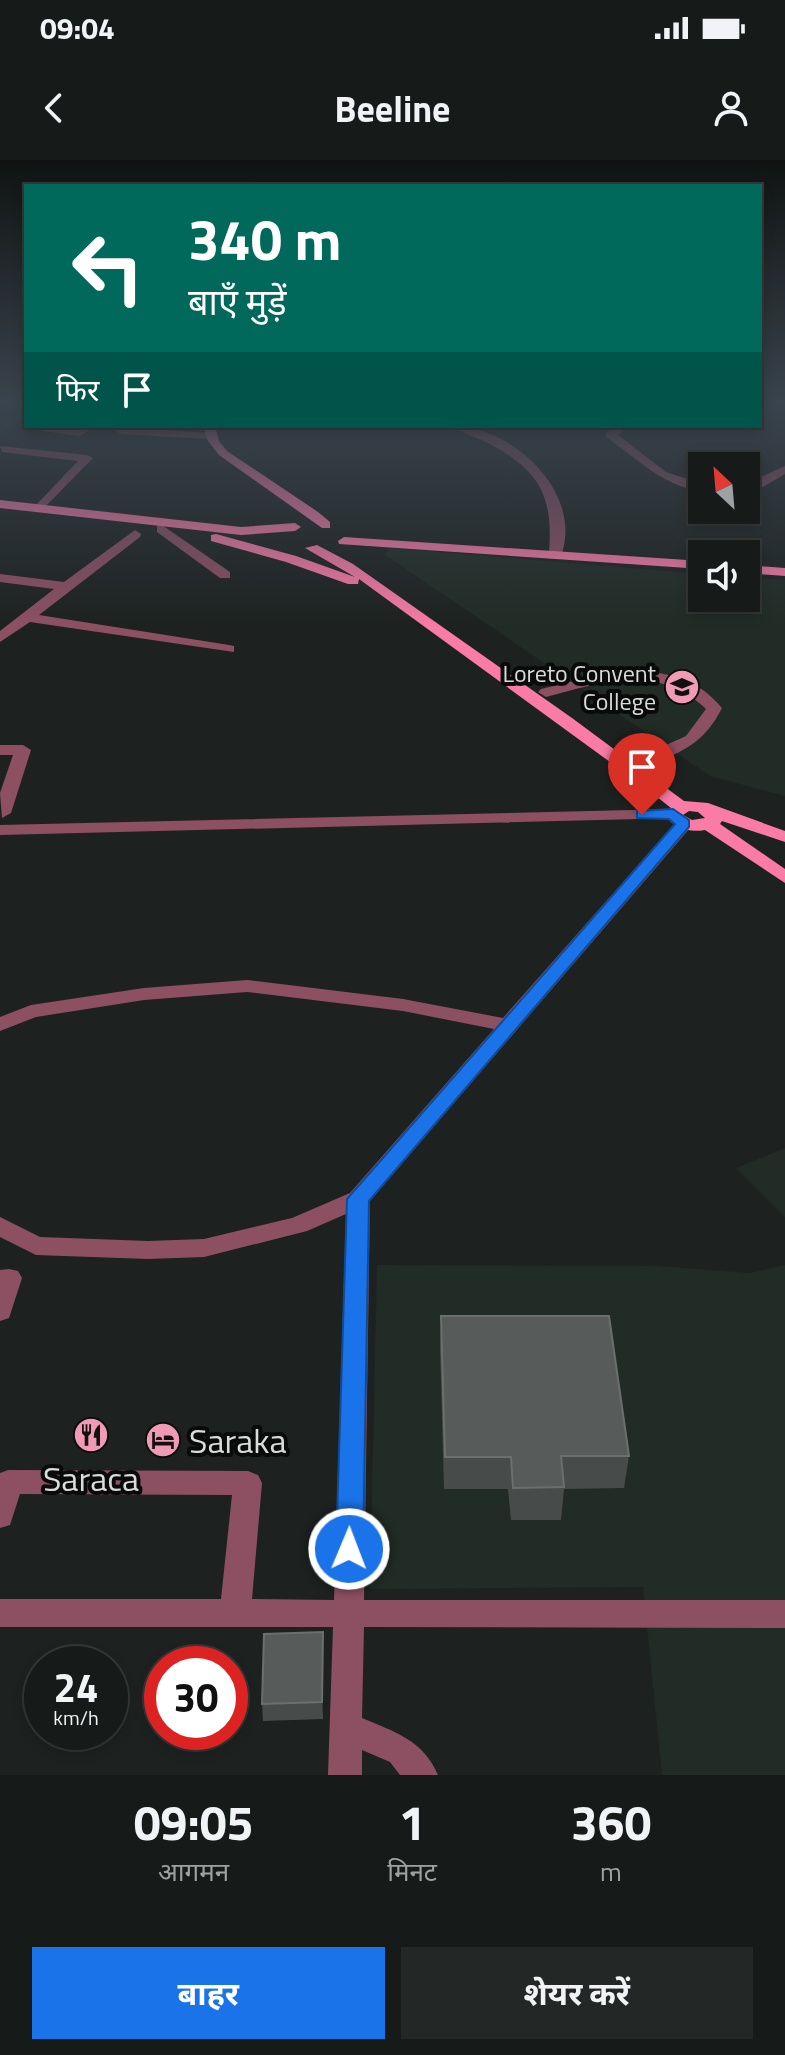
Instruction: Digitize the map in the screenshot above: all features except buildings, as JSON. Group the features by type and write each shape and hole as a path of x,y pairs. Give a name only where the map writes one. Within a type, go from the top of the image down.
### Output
{"main road":[{"path":"258,476 326,525"},
{"path":"283,493 295,523"},
{"path":"0,504 40,508 136,526"},
{"path":"0,510 136,526 254,526 282,521 342,528 349,555 546,692 637,762 682,812"},
{"path":"289,543 284,535 295,523"},
{"path":"164,528 289,543 312,548 334,558 599,743 682,812 782,835"},
{"path":"202,532 383,591"},
{"path":"312,548 343,540 688,564"},
{"path":"760,570 785,572"},
{"path":"711,819 785,861"},
{"path":"711,819 785,877"}],"street":[{"path":"40,508 70,476"},
{"path":"535,476 550,490 557,514 556,553"},
{"path":"660,476 688,486"},
{"path":"0,638 67,587 136,526 164,528 225,575"},
{"path":"0,578 67,587"},
{"path":"27,617 229,649"},
{"path":"546,692 625,674 681,681 703,694 714,708 705,728 683,748 637,762"},
{"path":"0,750 23,750 1,822 682,812"},
{"path":"0,1226 36,1246 148,1250 204,1248 298,1225 358,1199 509,1026 682,812"},
{"path":"0,1025 31,1011 144,994 247,986 403,1005 509,1026"},
{"path":"345,1775 358,1199"},
{"path":"0,1279 9,1278 0,1311"},
{"path":"0,1516 8,1482 248,1483 235,1613"},
{"path":"0,1613 785,1614"},
{"path":"346,1727 402,1751 421,1775"}],"shaded area":[{"name":"Loreto Convent College","path":"390,548 688,573 688,612 760,612 760,578 785,580 785,796 710,776 385,554"},
{"path":"785,1148 785,1217 736,1168"},
{"path":"377,1265 657,1266 750,1273 785,1265 785,1775 662,1775 643,1587 370,1589"}],"place":[{"name":"Loreto Convent College","path":"682,687"},
{"name":"Saraca","path":"91,1435"},
{"name":"Saraka","path":"163,1440"}],"route":[{"path":"349,1549 358,1199 684,824 673,814 642,815"}]}
